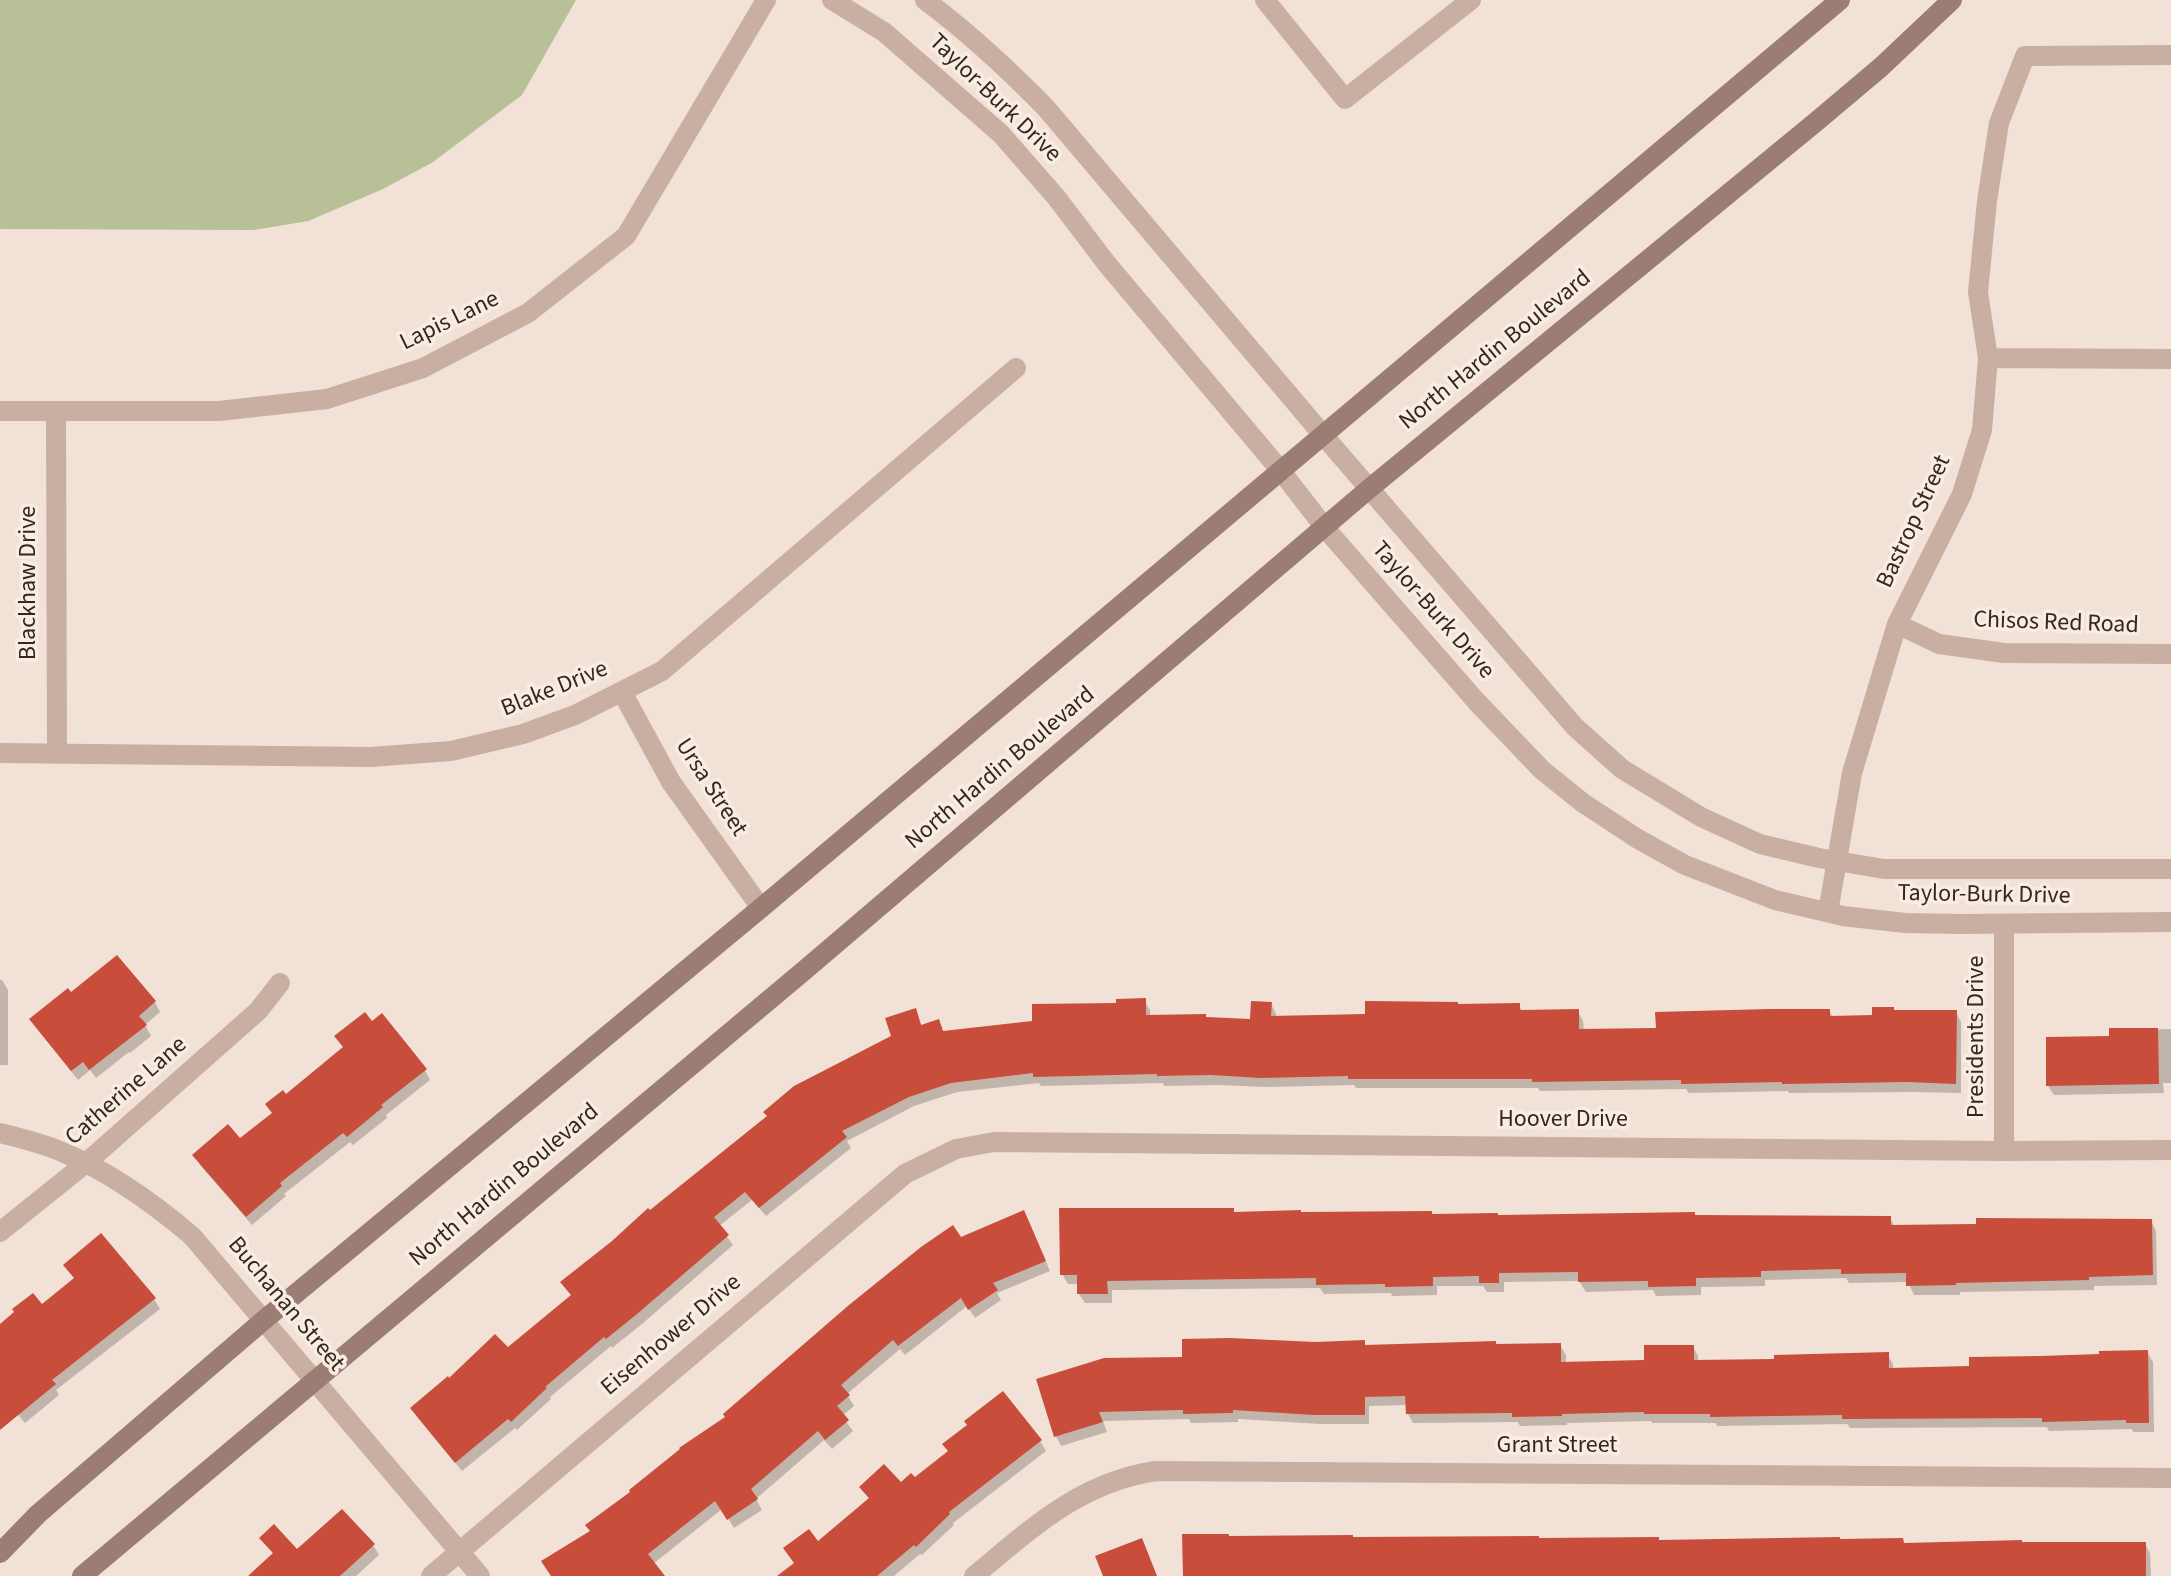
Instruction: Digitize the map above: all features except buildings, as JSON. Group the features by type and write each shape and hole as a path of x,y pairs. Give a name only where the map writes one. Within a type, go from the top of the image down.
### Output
{"main road":[{"name":"North Hardin Boulevard","path":"0,1553 38,1514 264,1320 761,908 1840,0"},
{"name":"North Hardin Boulevard","path":"82,1576 794,979 1370,488 1881,67 1952,0"}],"street":[{"name":"Lapis Lane","path":"0,411 219,411 327,399 423,368 528,313 626,236 766,0"},
{"name":"Taylor-Burk Drive","path":"832,0 884,32 1001,134 1056,197 1107,264 1325,528 1476,701 1542,770 1583,803 1685,865 1775,900 1828,912 1905,923 2171,922"},
{"name":"Taylor-Burk Drive","path":"925,0 1008,69 1046,108 1575,727 1622,769 1701,817 1760,844 1837,862 1884,869 2171,869"},
{"path":"1265,0 1345,99 1471,0"},
{"name":"Bastrop Street","path":"1828,912 1852,773 1897,624 1962,494 1982,430 1988,358 1978,292 1987,201 1999,123 2025,56 2171,55"},
{"path":"1988,358 2171,359"},
{"name":"Blake Drive","path":"0,753 371,757 451,751 523,734 575,715 662,671 1016,368"},
{"name":"Blackhaw Drive","path":"56,411 57,754"},
{"name":"Chisos Red Road","path":"1897,624 1939,644 2004,653 2171,654"},
{"name":"Ursa Street","path":"622,692 671,782 761,908"},
{"name":"Presidents Drive","path":"2004,924 2004,1151"},
{"name":"Catherine Lane","path":"0,1232 86,1163 258,1011 280,983"},
{"name":"Buchanan Street","path":"0,1133 59,1150 120,1181 192,1236 480,1576"},
{"name":"Hoover Drive","path":"956,1149 994,1142 2171,1150"},
{"name":"Eisenhower Drive","path":"431,1576 905,1174 956,1149"},
{"name":"Grant Street","path":"974,1576 1059,1508 1115,1480 1156,1471 2171,1478"}],"green space":[{"path":"0,0 576,0 522,95 433,162 383,189 308,221 254,230 0,229"}]}
